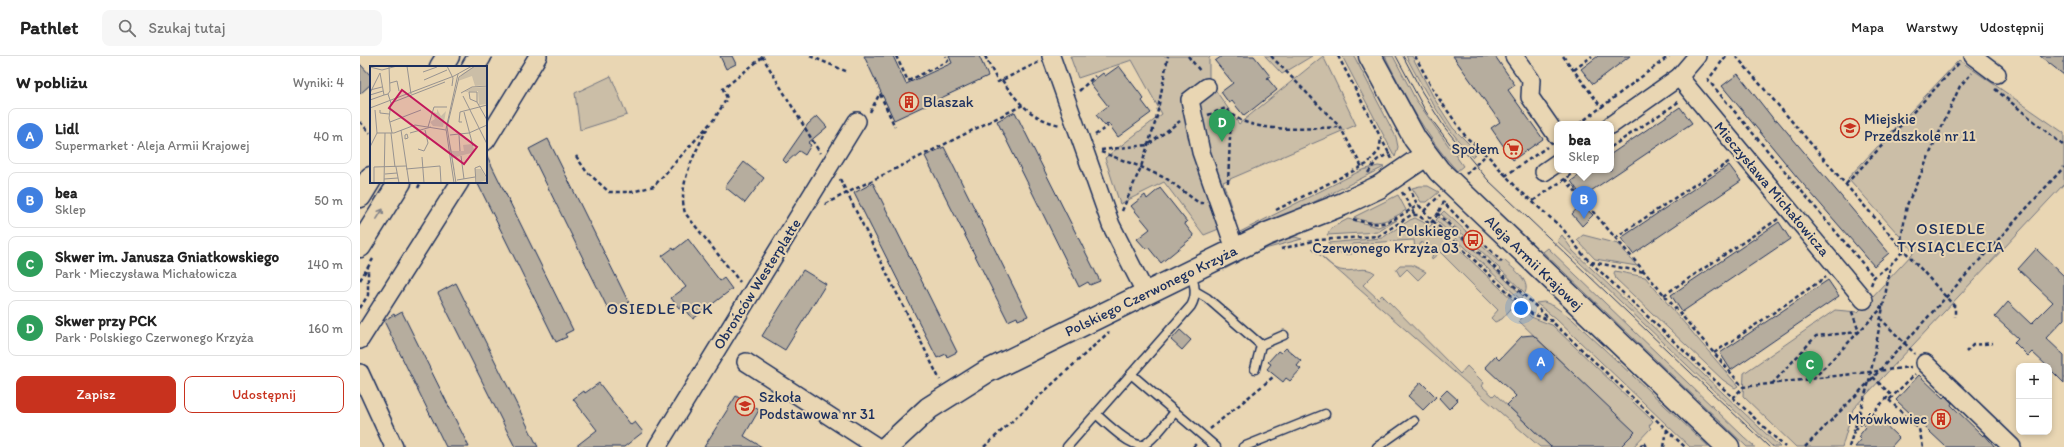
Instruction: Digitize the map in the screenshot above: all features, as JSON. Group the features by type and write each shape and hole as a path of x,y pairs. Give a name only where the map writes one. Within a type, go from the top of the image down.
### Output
{"main road":[{"path":"442,66 448,56"},
{"path":"474,66 480,56"},
{"name":"Aleja Armii Krajowej","path":"1370,56 1402,117 1426,155 1451,184 1728,447"},
{"name":"Polskiego Czerwonego Krzyża","path":"887,447 930,408 986,372 1146,294 1192,281 1235,249 1379,187 1426,155"},
{"path":"360,196 370,180"},
{"path":"360,246 399,183"}],"street":[{"path":"487,139 538,56"},
{"path":"1514,56 1531,80 1530,97 1554,140"},
{"path":"1614,123 1679,77 1697,56"},
{"path":"1047,58 1111,225 1146,294"},
{"path":"1969,63 1994,80"},
{"name":"Mieczysława Michałowicza","path":"1679,77 1857,302"},
{"path":"1207,88 1190,100 1187,121 1201,152 1235,249"},
{"name":"Obrońców Westerplatte","path":"657,447 857,121"},
{"path":"360,340 459,183"},
{"path":"746,362 876,447"},
{"path":"1919,365 2012,447"},
{"path":"360,373 394,447"}],"lane":[{"path":"1192,281 1207,298 1261,344"},
{"path":"1067,447 1191,306 1195,298 1192,281"},
{"path":"1261,344 1284,335"},
{"path":"1255,369 1261,344"},
{"path":"1131,374 1216,447"},
{"path":"1096,414 1128,443 1135,446 1143,445 1150,441 1175,412"},
{"path":"1243,447 1325,414"},
{"path":"1377,447 1414,421"}],"path":[{"path":"576,156 586,171 609,192 632,192 654,186 708,125 727,98 723,89 763,56 821,154"},
{"path":"810,56 848,72"},
{"path":"896,56 908,81 948,61 946,56"},
{"path":"986,56 998,82 1047,58"},
{"path":"1119,217 1141,167 1156,120 1168,56"},
{"path":"1188,56 1201,72"},
{"path":"1271,56 1340,127 1362,166"},
{"path":"1338,56 1393,160"},
{"path":"1415,56 1435,93 1466,137 1486,155 1505,176 1563,229 1590,262 1785,447"},
{"path":"1563,56 1602,108"},
{"path":"1574,70 1592,56"},
{"path":"1583,121 1669,56"},
{"path":"1726,56 1708,80 1874,277"},
{"path":"1736,56 1900,246 1956,308 1955,317"},
{"path":"1846,184 1969,63 1979,76"},
{"path":"1078,92 1095,76"},
{"path":"1002,80 1023,105 1044,121 1060,125"},
{"path":"1994,80 2064,146"},
{"path":"1076,85 1081,98"},
{"path":"1900,246 1907,205 1960,86"},
{"path":"880,93 895,127"},
{"path":"1614,145 1682,100"},
{"path":"823,205 1023,105"},
{"path":"1098,151 1148,145 1187,121 1226,108 1231,115 1258,126 1280,130 1340,127"},
{"path":"1228,190 1231,115"},
{"path":"360,122 370,133"},
{"path":"708,125 687,174 682,204 685,213 740,282"},
{"path":"1091,130 1093,136 1108,126"},
{"path":"1271,212 1367,164 1379,150 1381,139"},
{"path":"1505,176 1554,140"},
{"path":"1379,150 1385,161"},
{"path":"1098,151 1100,158"},
{"path":"1098,151 1141,167 1167,179 1198,203 1209,203"},
{"path":"1367,176 1373,164 1390,153"},
{"path":"1470,171 1486,155"},
{"path":"1616,238 1730,161"},
{"path":"1805,447 1869,382 2064,167"},
{"path":"1533,201 1574,173"},
{"path":"840,178 941,383"},
{"path":"1565,179 1743,387"},
{"path":"1409,188 1419,205 1433,221 1532,314 1552,321"},
{"path":"1402,192 1415,215"},
{"path":"1424,211 1442,193"},
{"path":"1433,221 1446,198"},
{"path":"1443,202 1502,262"},
{"path":"1349,217 1377,225 1390,222 1419,205"},
{"path":"1437,213 1686,447"},
{"path":"1664,295 1778,218"},
{"path":"1859,332 1857,302 1874,277 1891,264 1904,250"},
{"path":"1590,262 1644,272"},
{"path":"1849,447 1869,382 1891,264"},
{"path":"360,280 368,266 368,295 360,308"},
{"path":"1714,353 1827,277"},
{"path":"1812,379 1882,308"},
{"path":"1880,318 1905,343"},
{"path":"1772,384 1816,336 1859,332"},
{"path":"1966,352 1973,345 1993,343"},
{"path":"1733,398 1743,387 1919,365"},
{"path":"1855,431 1887,398 1889,400 1893,397 1919,365"},
{"path":"1193,447 1203,436 1273,377"},
{"path":"1873,377 1893,397"},
{"path":"1889,400 1919,429 1923,447"},
{"path":"1664,447 1667,430"},
{"path":"1640,447 1643,442 1646,447"}],"shaded area":[{"path":"1070,56 1211,56 1209,58 1209,81 1239,124 1323,56 1356,125 1223,182 1236,222 1204,235 1164,182 1120,204 1105,158 1162,114 1132,60 1078,78"},
{"path":"1265,56 1312,56 1282,74"},
{"path":"1342,56 1354,56 1396,137 1398,147 1395,157"},
{"path":"1385,56 1393,56 1416,100 1463,166 1457,171 1435,144 1417,116"},
{"path":"1406,56 1412,56 1435,100 1453,128 1477,152 1472,157 1453,134 1436,109"},
{"path":"1959,60 2064,133 2064,184 1853,409 1842,447 1796,447 1743,396 1744,373 1835,310 1858,312 1914,252 1848,178"},
{"path":"611,76 627,115 580,130 575,93"},
{"path":"1378,166 1384,167 1246,236 1238,233 1362,170"},
{"path":"1428,186 1439,192 1427,202 1421,202 1412,188"},
{"path":"1398,195 1406,210 1387,220 1374,222 1361,220 1354,217"},
{"path":"1444,211 1468,233 1465,236 1441,214"},
{"path":"1439,217 1523,296 1520,299 1436,220"},
{"path":"1415,218 1429,227 1432,224 1516,303 1502,319 1495,322 1491,318 1498,310 1440,252 1431,259 1435,249 1421,242 1417,252 1415,251 1414,240 1352,244 1352,254 1338,252 1328,243 1382,238"},
{"path":"1348,219 1378,227 1397,220 1378,232 1327,235 1333,227"},
{"path":"1562,235 1573,251 1780,447 1773,447 1557,241"},
{"path":"1583,235 1618,244 1637,266 1595,259 1577,240"},
{"path":"1295,237 1302,239 1261,250 1223,270 1221,265 1264,244"},
{"path":"1479,243 1500,263 1504,260 1520,275 1525,283 1525,293 1476,246"},
{"path":"1548,248 1755,447 1747,447 1543,252"},
{"path":"1400,265 1412,265 1426,272 1418,280 1407,269 1400,276 1396,269"},
{"path":"1333,267 1345,271 1363,269 1375,273 1363,285 1378,299 1382,295 1460,374 1467,366 1484,383 1482,386 1493,396 1495,394 1551,447 1540,447"},
{"path":"1615,271 1645,277 1738,386 1735,388 1723,380 1616,279 1614,273"},
{"path":"1544,302 1554,306 1572,319 1709,447 1690,447 1555,318 1536,303"},
{"path":"1527,313 1531,317 1552,325 1653,421 1649,426 1651,428 1633,447 1620,447 1634,432 1519,321"}],"building":[{"path":"720,56 732,56 736,64 726,69"},
{"name":"Blaszak","path":"864,56 893,56 906,84 952,63 949,56 979,56 988,76 894,120"},
{"path":"1222,56 1254,56 1270,76 1267,78 1277,90 1244,116 1232,101 1229,103 1221,92 1233,83 1215,61"},
{"path":"1453,56 1495,56 1515,85 1508,90 1543,139 1513,160 1491,128 1500,122"},
{"path":"1598,56 1630,56 1593,84 1581,69"},
{"path":"2040,56 2064,56 2064,75"},
{"path":"360,64 370,75 370,85 360,94"},
{"path":"1119,66 1144,99 1142,101 1151,113 1118,137 1108,123 1105,126 1096,115 1108,106 1090,83 1103,73 1105,76"},
{"path":"1738,74 1775,121 1777,120 1889,253 1874,266 1797,177 1722,86"},
{"path":"1680,107 1692,123 1582,197 1571,181 1583,173 1614,173 1614,152"},
{"path":"1015,112 1100,281 1090,285 1088,282 1079,287 997,121"},
{"path":"817,116 827,127 808,143 811,145 805,155 799,151 786,163 783,160 808,124"},
{"path":"548,139 629,303 619,308 609,311 529,149"},
{"path":"944,147 1028,316 1018,320 1017,317 1008,321 925,156"},
{"path":"487,156 573,330 565,334 567,337 556,342 477,183 487,183"},
{"path":"744,162 764,178 745,203 725,187"},
{"path":"1729,165 1741,181 1633,254 1621,238"},
{"path":"873,183 957,352 947,357 946,354 937,358 854,193"},
{"path":"1160,188 1187,222 1184,223 1194,236 1161,263 1148,247 1146,249 1137,239 1150,229 1131,206 1145,195 1147,199"},
{"path":"1581,204 1593,215 1582,226 1572,214"},
{"path":"1779,222 1790,239 1682,312 1671,295"},
{"path":"688,239 720,281 724,278 732,289 693,319 683,306 679,308 671,298 686,287 662,256 673,248 674,250"},
{"path":"2036,249 2064,276 2064,319 2046,338 2064,355 2064,383 2052,371 2052,363 2044,363 2032,352 2028,356 2014,342 2018,338 1995,317 2008,302 2031,324 2053,302 2018,269"},
{"path":"803,270 826,284 785,350 762,336"},
{"path":"1828,280 1839,296 1731,370 1720,353"},
{"path":"456,283 538,447 515,447 438,293"},
{"path":"402,312 469,447 446,447 384,321 394,314 395,316"},
{"path":"1180,330 1191,340 1182,350 1171,340"},
{"path":"1533,335 1635,432 1620,447 1551,447 1507,405 1516,396 1485,367 1495,356 1499,360 1522,336"},
{"path":"1286,348 1301,361 1297,366 1301,369 1290,381 1286,378 1283,382 1267,369 1271,364 1268,362 1278,351 1281,353"},
{"name":"Mrówkowiec","path":"1919,375 1943,398 1945,396 1952,403 1951,405 1983,436 1984,434 1995,447 1946,447 1896,400"},
{"path":"1421,382 1436,397 1423,410 1408,396"},
{"path":"599,383 631,425 635,422 643,432 624,447 575,447 597,430 573,399"},
{"path":"1447,390 1458,400 1449,409 1439,398"},
{"path":"736,396 759,410 744,436 762,447 704,447"},
{"path":"1874,414 1899,438 1891,447 1855,447 1861,440 1858,437 1866,427 1864,425"}],"tram line":[{"path":"1396,56 1426,112 1459,156"},
{"path":"1403,56 1422,92 1445,128 1488,180 1769,447"}],"place":[{"name":"Blaszak","path":"909,102"},
{"name":"Miejskie Przedszkole nr 11","path":"1850,128"},
{"name":"Skwer przy PCK","path":"1222,142"},
{"name":"Społem","path":"1513,149"},
{"name":"bea","path":"1584,219"},
{"name":"Polskiego Czerwonego Krzyża 03","path":"1473,240"},
{"name":"Lidl","path":"1541,381"},
{"name":"Skwer im. Janusza Gniatkowskiego","path":"1810,384"},
{"name":"Szkoła Podstawowa nr 31","path":"745,406"},
{"name":"Mrówkowiec","path":"1941,419"}],"district":[{"name":"OSIEDLE TYSIĄCLECIA","path":"1951,237"},
{"name":"OSIEDLE PCK","path":"660,308"}]}
